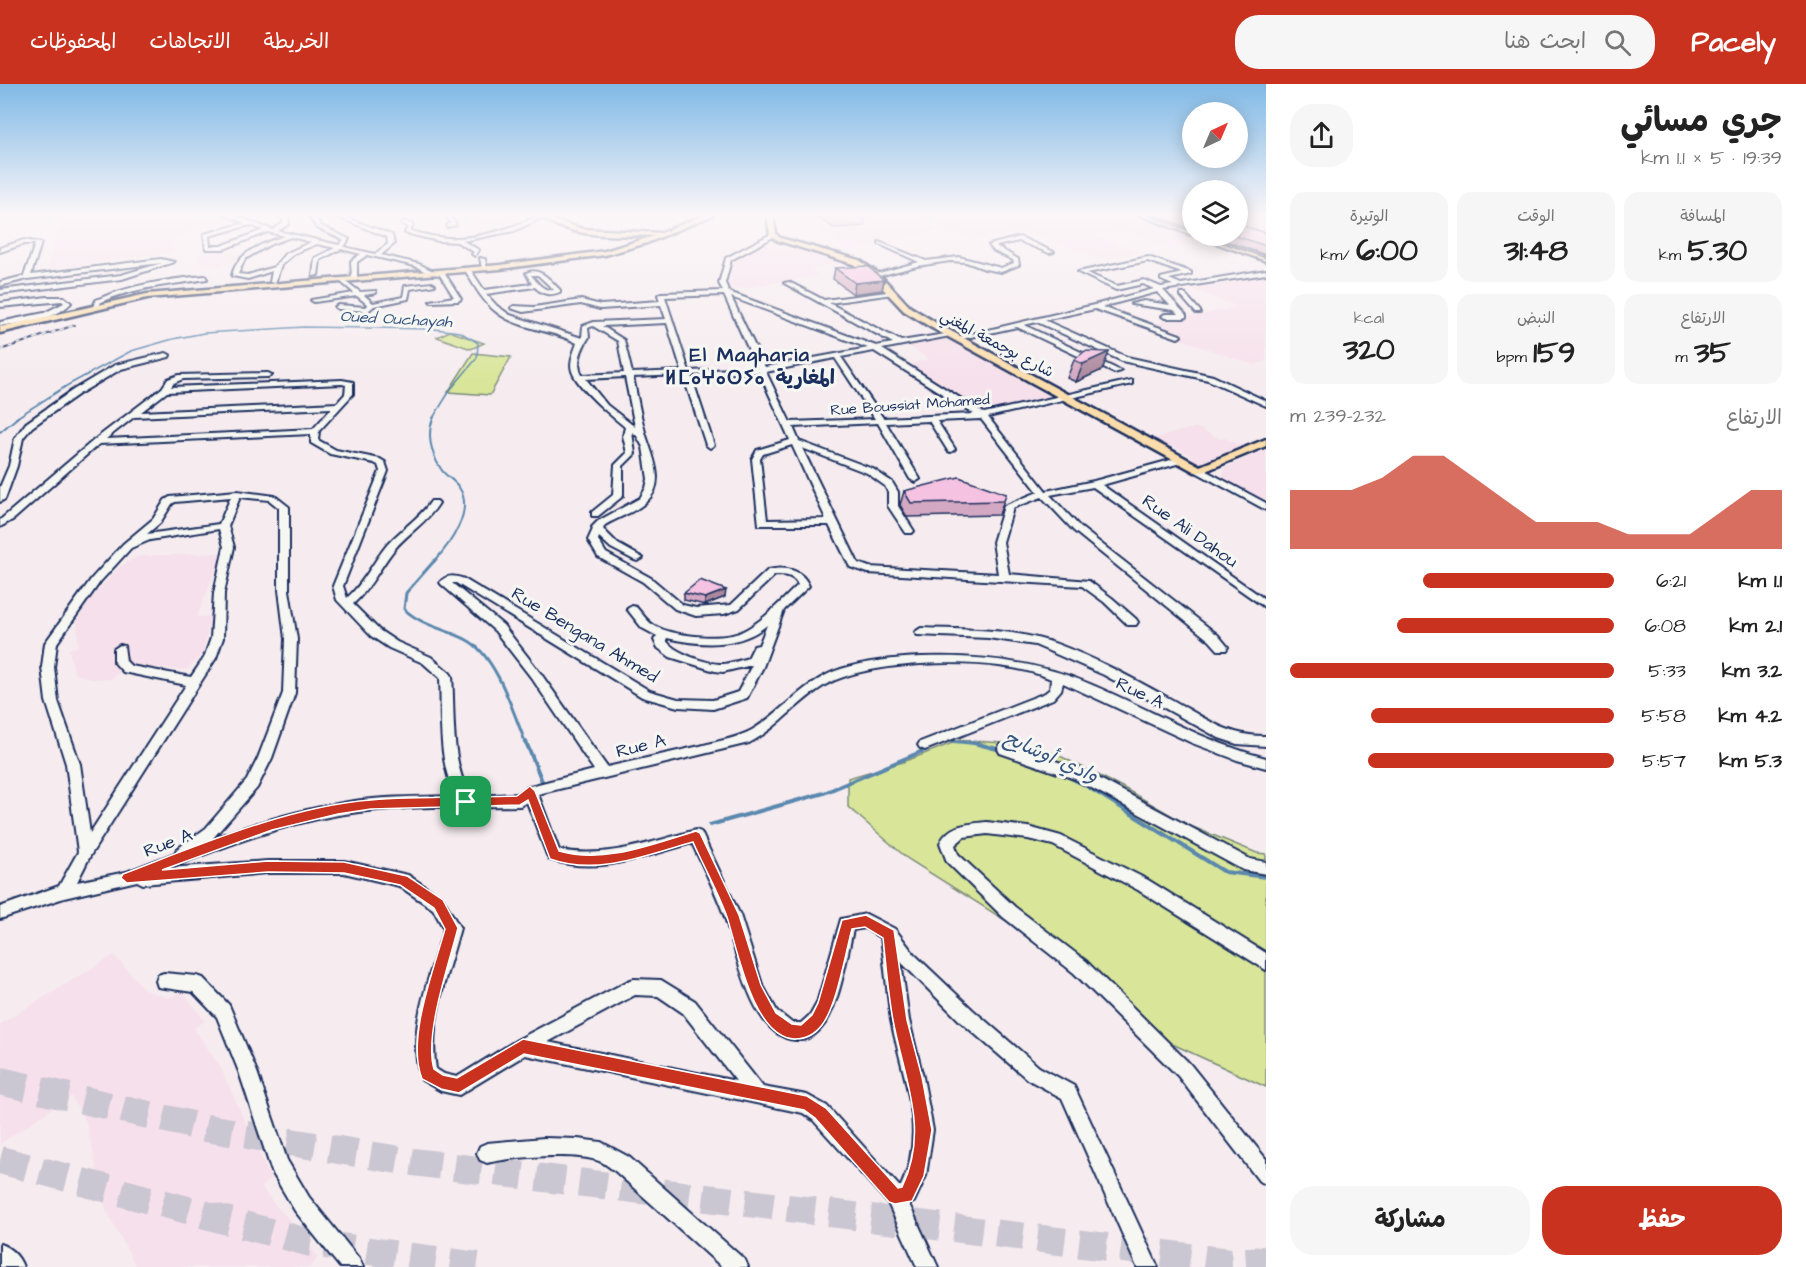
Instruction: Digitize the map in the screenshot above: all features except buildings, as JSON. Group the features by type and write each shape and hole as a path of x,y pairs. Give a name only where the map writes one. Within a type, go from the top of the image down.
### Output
{"main road":[{"path":"0,327 25,324 153,295 466,270"},
{"name":"شارع بوجمعة المغني","path":"867,270 893,292 907,309 1199,470"},
{"path":"1199,470 1266,442"}],"street":[{"path":"27,277 29,270"},
{"path":"0,284 27,277 84,270"},
{"path":"0,292 115,278 146,270"},
{"path":"159,275 161,270"},
{"path":"237,270 234,275 248,277 270,270"},
{"path":"273,282 274,270"},
{"path":"315,275 316,270"},
{"path":"354,270 354,280"},
{"path":"414,270 416,275"},
{"path":"425,270 442,273 458,299 433,301"},
{"path":"468,270 506,316 576,339 584,340 585,327 594,324 669,321"},
{"path":"725,270 722,283 789,425 794,442 854,565 868,570 1085,584 1108,600 1132,622"},
{"path":"875,275 898,270"},
{"path":"1090,270 1081,272 1116,288 1190,274 1179,270"},
{"path":"1156,272 1161,270"},
{"path":"1162,270 1174,276"},
{"path":"532,272 540,274 558,291 553,294 544,293 536,285 528,274 532,272"},
{"path":"579,377 764,370 899,343 1019,325 1159,289 1266,272"},
{"path":"116,288 159,275 188,274"},
{"path":"96,307 98,302 106,297 152,284 206,278"},
{"path":"1119,279 1159,289 1184,316 1165,316"},
{"path":"1163,279 1180,285"},
{"path":"343,281 372,305"},
{"path":"788,283 899,343"},
{"path":"338,307 368,309 372,305 406,298 407,287 432,285"},
{"path":"484,292 536,285"},
{"path":"314,300 374,292"},
{"path":"823,302 893,292"},
{"path":"710,445 661,295 728,293 875,348 983,416 1044,494 1077,529 1214,638 1221,647"},
{"path":"1134,304 1143,302 1159,307 1195,309 1185,297 1167,298"},
{"path":"0,305 54,298 64,299 68,303 59,310 0,327"},
{"path":"514,308 524,310 558,304 594,303 600,307 663,303"},
{"path":"1095,307 1178,336"},
{"path":"1038,320 1125,359 1210,378 1266,404"},
{"path":"594,324 621,340 641,435 652,472 648,494 643,500 597,527 601,535 614,547 638,558"},
{"path":"1019,325 1117,371"},
{"path":"576,339 580,342 575,361 579,377 604,408 641,435"},
{"path":"0,498 13,466 18,438 29,425 75,392 118,367 166,355"},
{"path":"837,356 881,421 915,478"},
{"path":"0,524 97,442 165,390 171,381 182,377 268,375"},
{"path":"165,390 342,382 350,384 349,394 336,405 315,431 314,441 333,452 377,461 384,468 338,586 341,597 375,633 393,645 427,660 446,676 452,772 459,792 466,802"},
{"name":"Rue Boussiat Mohamed","path":"789,425 983,416 1129,382"},
{"path":"135,415 336,405"},
{"path":"931,418 951,449"},
{"path":"595,514 618,496 619,465 631,454 627,436 629,425"},
{"path":"97,442 315,431"},
{"path":"832,522 762,523 756,459 760,452 794,442 870,471 889,484 893,492 893,506 909,531"},
{"path":"1004,577 998,542 1009,506 1044,494 1095,484 1180,460"},
{"path":"1199,470 1266,507"},
{"name":"Rue Ali Dahou","path":"1095,484 1266,605"},
{"path":"63,891 85,852 204,669 217,638 219,593 227,564 229,547 223,526 237,494"},
{"path":"85,852 72,764 52,701 48,667 51,643 96,580 128,546 157,521 170,500 237,494 272,498 284,507 283,579 291,639 289,693 266,758 252,784 211,832 166,864"},
{"path":"347,604 363,591 389,549 423,519 434,502"},
{"path":"128,546 148,537 223,526"},
{"name":"Rue Bengana Ahmed","path":"597,527 593,540 602,555 647,580 679,607 696,612 735,607 772,572 793,573 802,579 804,586 779,609 757,667 743,695 713,705 678,703 646,694 460,581 452,579 445,582 499,628 537,677 604,774"},
{"path":"632,609 649,627 664,634 687,638 731,639 749,632 779,609"},
{"path":"921,632 1010,635 1043,644 1144,690 1212,730 1235,738 1266,741"},
{"path":"664,634 660,645 666,651 723,668 753,661 765,634"},
{"path":"120,649 120,662 127,669 194,682"},
{"name":"Rue A","path":"1,915 63,891 127,878 220,842 272,825 338,809 381,804 520,800 530,791 757,734 817,684 870,665 973,660 1019,666 1086,687 1202,743 1266,763"},
{"path":"926,745 1049,696 1056,687 1056,676"},
{"path":"1005,749 1080,775 1248,866 1266,868"},
{"path":"530,791 554,855 588,861 614,859 696,836 732,915 755,987 771,1017 789,1031 804,1032 817,1020 825,1006 847,924 866,921 889,934 908,959 967,1016 1034,1073 1068,1092 1148,1267"},
{"path":"1266,962 1143,885 1056,840 1028,833 987,828 960,831 947,843 952,858 968,874 1009,912 1080,967 1184,1070 1266,1174"},
{"path":"127,878 279,867 344,867 403,880 438,904 452,928 428,1017 424,1060 428,1074 441,1082 459,1086 523,1046 634,987 661,988 689,1007 758,1095"},
{"path":"889,934 898,1008 924,1130 916,1176 907,1195 895,1196"},
{"path":"164,981 197,984 223,1011 248,1072 279,1165 302,1204 354,1267"},
{"path":"523,1046 807,1104 820,1113 895,1196 928,1267"},
{"path":"487,1153 498,1150 548,1148 600,1152 622,1164 738,1267"},
{"path":"0,1254 13,1267"}],"shaded area":[{"path":"732,270 812,270 819,276 732,290 729,283"},
{"path":"1266,273 1266,361 1254,365 1179,339 1183,337 1148,324 1238,307 1188,287"},
{"path":"947,338 1051,396 983,413 905,365 929,359 907,345"},
{"path":"1196,427 1241,446 1199,465 1188,458 1192,456 1173,446 1166,447 1151,439"},
{"path":"1266,450 1266,501 1223,480 1224,468"},
{"path":"222,553 197,617 210,616 203,654 186,670 136,667 127,662 118,666 122,670 111,679 92,679 74,673 69,649 78,646 77,621 87,603 119,567 138,556"},
{"path":"114,955 146,991 169,998 182,991 205,1021 194,1028 220,1066 271,1179 262,1187 318,1257 311,1267 136,1267 106,1210 86,1122 71,1096 0,1144 0,1024"}],"green space":[{"path":"450,331 484,343 471,349 437,337"},
{"path":"473,353 511,357 490,395 448,392"},
{"path":"960,740 1003,743 1054,753 1122,787 1188,825 1257,853 1266,854 1266,1087 1155,1036 1030,936 908,859 848,807 848,778 903,762"}],"waterway":[{"name":"Oued Ouchayah","path":"16,418 68,385 131,351 204,333 304,327 434,329 460,332 478,343 477,358 451,389 433,418"},
{"name":"Oued Ouchayah","path":"0,432 18,417"},
{"name":"Oued Ouchayah","path":"434,417 430,430 432,450 441,469 460,489 464,498 464,508 453,537 434,562"},
{"name":"Oued Ouchayah","path":"435,560 406,593 404,609 426,623 467,640 487,658 503,686 526,744"},
{"name":"وادي أوشايح","path":"941,744 948,741 976,744"},
{"name":"Oued Ouchayah","path":"526,742 544,786"},
{"name":"وادي أوشايح","path":"710,825 824,793 944,742"},
{"name":"وادي أوشايح","path":"970,742 976,744"},
{"name":"وادي أوشايح","path":"976,744 981,744"},
{"name":"وادي أوشايح","path":"976,744 1001,750"},
{"name":"وادي أوشايح","path":"1060,773 1085,785 1225,872 1266,877"}],"tunnel":[{"path":"0,1081 206,1128 405,1161 1230,1262 1266,1260"},
{"path":"0,1160 311,1243 486,1267"}],"railway":[{"path":"0,350 75,325"}],"district":[{"name":"El Magharia ⵍⵎⴰⵖⴰⵔⵢⴰ المغارية","path":"750,366"}],"route":[{"path":"530,791 554,855 569,859 588,861 614,859 696,836 732,915 755,987 771,1017 789,1031 804,1032 817,1020 825,1006 847,924 866,921 889,934 900,1020 924,1130 916,1176 907,1195 895,1196 820,1113 807,1104 523,1046 459,1086 441,1082 428,1074 424,1060 428,1017 452,928 438,904 403,880 344,867 268,867 127,878 220,842 272,825 338,809 403,802 466,802 520,800 530,791"}]}
